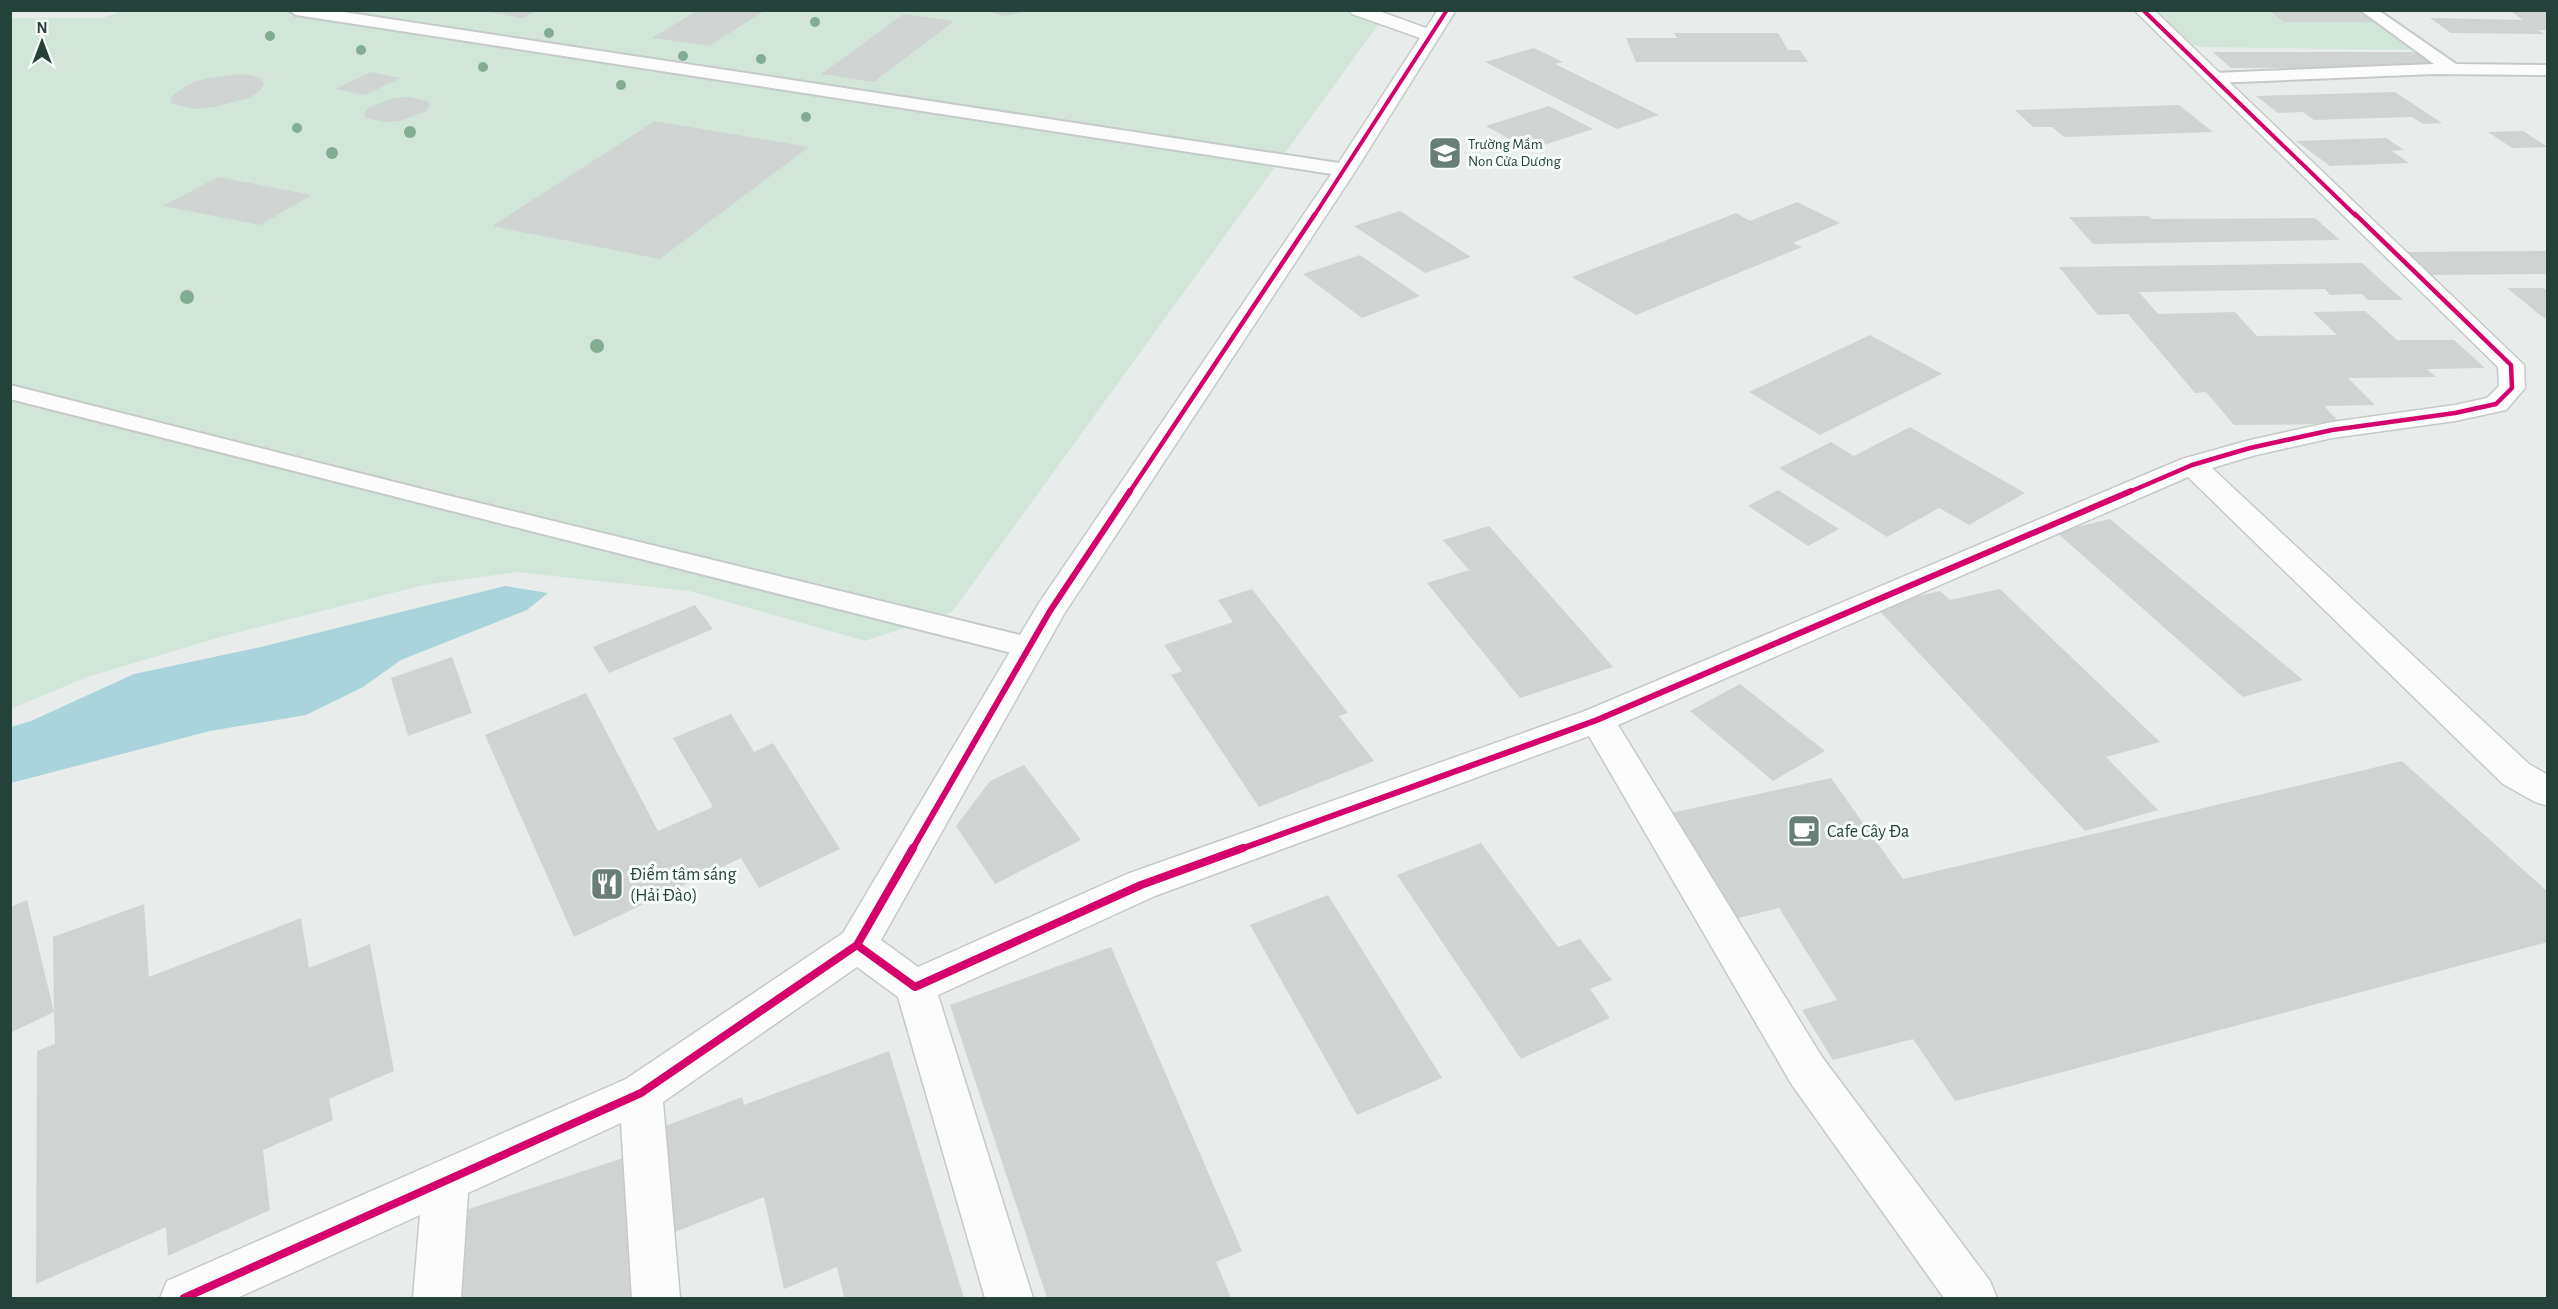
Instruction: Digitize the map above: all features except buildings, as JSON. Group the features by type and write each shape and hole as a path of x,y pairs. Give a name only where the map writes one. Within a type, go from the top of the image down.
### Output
{"street":[{"path":"184,1299 641,1093 857,945 1050,611 1345,171 1438,23 1358,10"},
{"path":"915,987 1141,885 1597,720 2192,465 2250,448 2332,430 2496,404 2512,388 2511,365 2142,10"},
{"path":"2192,465 2516,774 2547,792"},
{"path":"1597,720 1807,1071 1972,1299"},
{"path":"857,945 915,987 1009,1299"},
{"path":"641,1093 656,1299"},
{"path":"437,1299 446,1181"}],"lane":[{"path":"296,10 1345,171"},
{"path":"2367,10 2452,69"},
{"path":"2214,78 2452,69 2547,70"},
{"path":"10,392 427,499 1028,647"}],"green space":[{"path":"126,10 1388,11 952,612 865,641 689,591 517,572 424,585 224,636 87,677 11,709 11,18 102,18"},
{"path":"2158,11 2363,11 2411,44 2413,50 2203,47 2190,44"}],"water":[{"path":"505,586 548,593 527,610 401,660 363,687 306,715 210,731 11,783 11,727 31,721 134,674 261,647"}],"cycle path":[{"path":"184,1298 641,1093 857,945 1050,611 1345,170 1447,10"},
{"path":"857,945 915,987 1141,885 1597,720 2192,465 2250,448 2332,430 2455,413 2496,404 2512,388 2511,365 2143,10"}],"place":[{"name":"Trường Mầm Non Cửa Dương","path":"1445,153"},
{"name":"Cafe Cây Đa","path":"1804,831"},
{"name":"Điểm tâm sáng (Hải Đào)","path":"607,884"}]}
